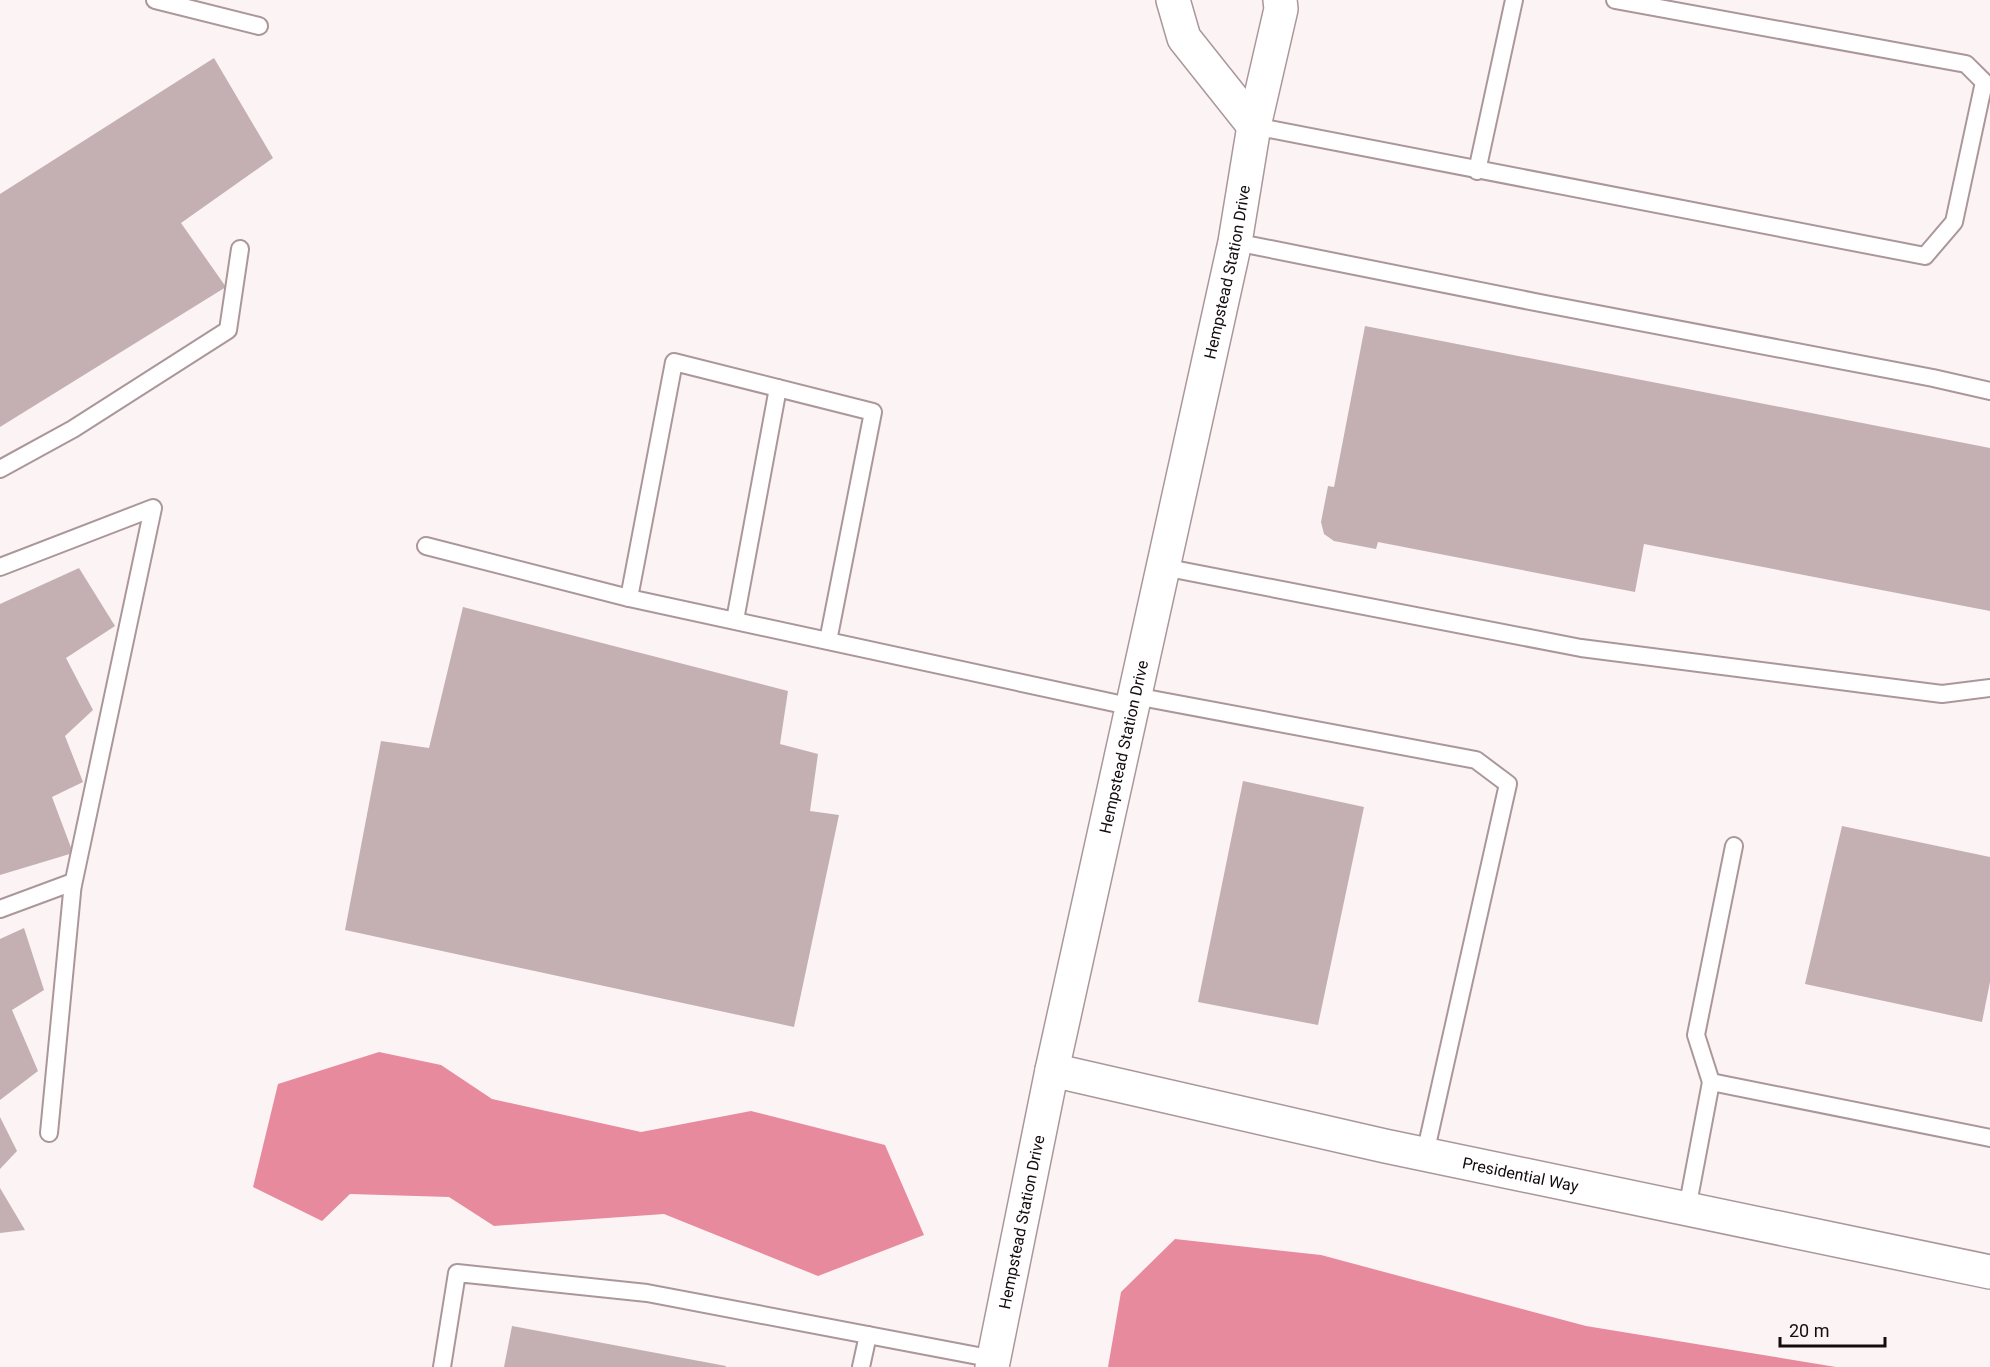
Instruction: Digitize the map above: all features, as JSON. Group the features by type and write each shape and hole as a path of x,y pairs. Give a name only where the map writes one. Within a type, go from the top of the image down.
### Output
{"street":[{"path":"1173,0 1184,38 1254,126"},
{"name":"Hempstead Station Drive","path":"993,1363 1053,1070 1235,242 1254,126 1286,3"},
{"name":"Presidential Way","path":"1053,1070 1425,1154 1990,1272"}],"lane":[{"path":"155,0 259,26"},
{"path":"1477,171 1514,0"},
{"path":"1254,126 1925,256 1954,222 1984,82 1966,64 1615,0"},
{"path":"1235,242 1990,391"},
{"path":"0,469 72,429 228,330 240,249"},
{"path":"629,598 674,362 873,412 828,641"},
{"path":"735,620 778,388"},
{"path":"0,567 153,508 72,885 49,1133"},
{"path":"426,546 629,598 828,641 1134,701 1476,760 1508,784 1425,1154"},
{"path":"1163,567 1581,648 1942,694 1990,688"},
{"path":"1687,1209 1711,1082 1696,1035 1734,846"},
{"path":"0,909 73,882 72,885"},
{"path":"1711,1082 1990,1138"},
{"path":"442,1367 457,1273 647,1293 868,1335 993,1363"},
{"path":"861,1367 868,1335"}],"shaded area":[{"path":"379,1052 441,1065 492,1099 641,1132 751,1111 885,1145 924,1235 818,1276 664,1214 494,1226 449,1197 350,1194 322,1221 253,1187 278,1084"},
{"path":"1175,1239 1321,1255 1586,1326 1836,1367 1108,1367 1121,1292"}],"building":[{"path":"214,58 273,158 181,223 226,287 0,427 0,194"},
{"path":"1365,326 1990,448 1990,611 1644,544 1635,592 1378,542 1376,549 1334,541 1324,534 1321,522 1328,486 1334,487"},
{"path":"79,568 115,626 66,658 93,710 65,736 83,782 52,797 73,853 0,875 0,604"},
{"path":"463,607 788,691 780,744 818,754 810,811 839,815 794,1027 345,930 381,741 429,748"},
{"path":"1243,781 1364,807 1318,1025 1198,1002"},
{"path":"1842,826 1990,857 1990,982 1982,1022 1805,984"},
{"path":"24,928 44,990 12,1010 38,1071 0,1100 0,939"},
{"path":"0,1117 17,1151 0,1169"},
{"path":"0,1188 25,1230 0,1233"},
{"path":"512,1326 726,1366 726,1367 504,1367"}]}
